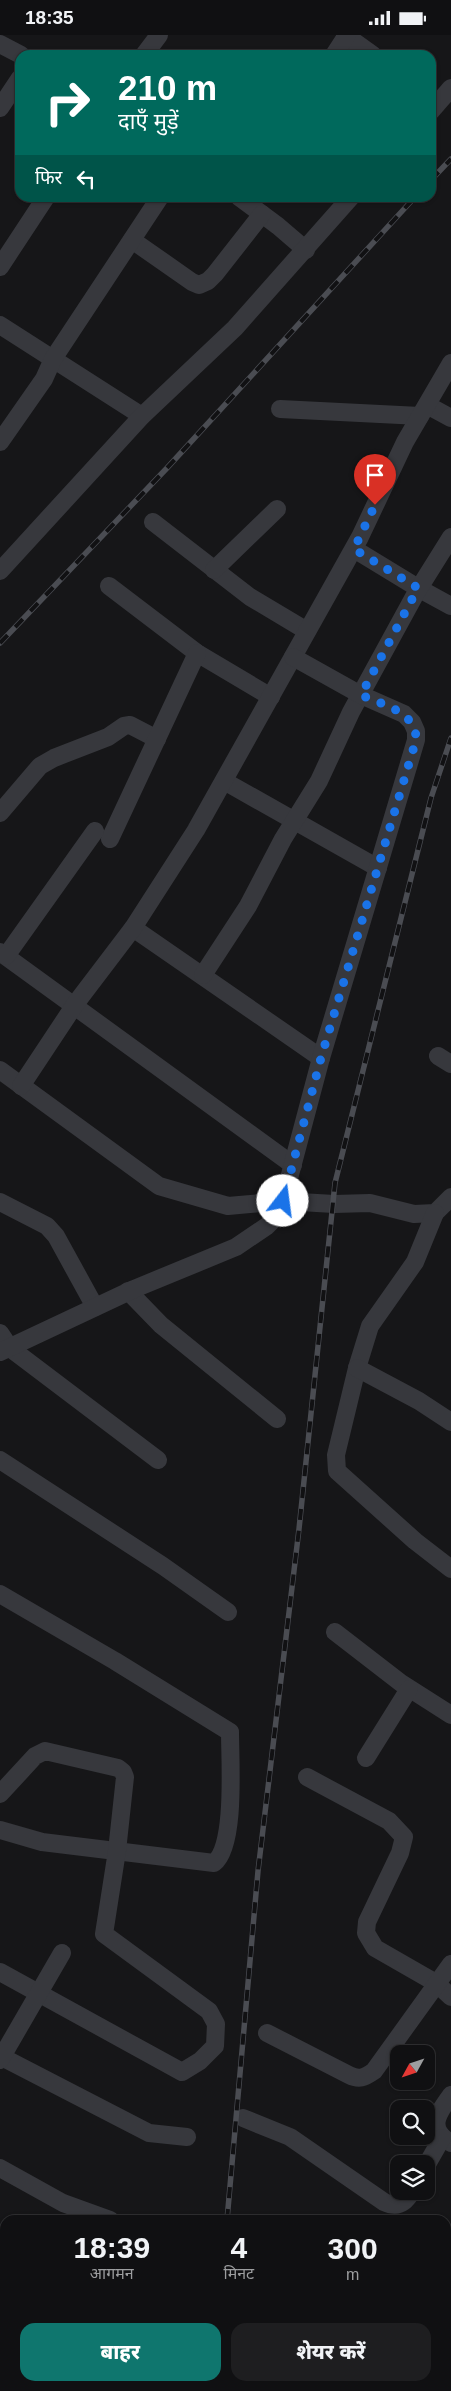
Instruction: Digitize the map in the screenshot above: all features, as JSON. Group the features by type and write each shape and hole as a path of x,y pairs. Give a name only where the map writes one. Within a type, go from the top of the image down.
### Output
{"street":[{"path":"148,50 159,35"},
{"path":"337,50 346,35 366,50"},
{"path":"0,44 15,52"},
{"path":"0,108 15,85"},
{"path":"436,101 451,87"},
{"path":"0,267 43,202"},
{"path":"0,442 44,379 53,359 157,202"},
{"path":"246,202 306,250"},
{"path":"0,571 142,417 235,328 306,250 346,202"},
{"path":"132,240 192,282 200,285 208,281 215,274 262,214"},
{"path":"0,325 142,417"},
{"path":"21,1086 75,1005 133,928 196,830 354,549 405,442 451,363"},
{"path":"280,409 424,410 451,419"},
{"path":"214,570 277,509"},
{"path":"153,522 250,597 307,631"},
{"path":"203,975 248,906 294,821 319,781 361,695 418,588 451,537"},
{"path":"354,549 451,606"},
{"path":"109,586 197,653 271,697"},
{"path":"197,653 156,739 103,835 3,954 293,1165"},
{"path":"3,1345 244,1243 274,1219 283,1201 321,1058 416,740 416,731 412,722 404,714 361,695 293,657"},
{"path":"0,813 40,766 54,758 108,737 124,726 130,725 156,739"},
{"path":"224,781 378,868"},
{"path":"133,928 321,1058"},
{"path":"0,1070 158,1186 228,1206 283,1201 334,1204 370,1203 414,1214 435,1213"},
{"path":"451,1197 435,1213 414,1262 370,1326 357,1368 336,1455 337,1471 415,1541 451,1569"},
{"path":"0,1202 47,1226 56,1236 95,1307"},
{"path":"128,1291 161,1325 277,1419"},
{"path":"3,1345 158,1460"},
{"path":"357,1368 449,1416"},
{"path":"0,1460 163,1566 228,1612"},
{"path":"0,1594 115,1661 230,1733 230,1820 221,1858 214,1863 42,1842 0,1830"},
{"path":"335,1632 409,1689 451,1715"},
{"path":"366,1758 409,1689"},
{"path":"0,1795 40,1753 53,1752 118,1768 123,1772 125,1777 118,1851 104,1934 209,2011 216,2024 215,2046 200,2061 182,2073 0,1972"},
{"path":"307,1777 390,1821 404,1837 400,1853 367,1921 366,1933 375,1948 436,1983 451,1997"},
{"path":"62,1953 1,2058 149,2133 187,2137"},
{"path":"267,2033 357,2079 366,2077 374,2071 451,1964"},
{"path":"435,2155 446,2141 436,2127 437,2118 451,2095"},
{"path":"243,2118 290,2137 384,2202 393,2206 399,2205 404,2200"},
{"path":"0,2168 63,2203 96,2215"}],"railway":[{"path":"436,175 451,159"},
{"path":"0,643 167,468 410,202"},
{"path":"227,2215 258,1871 299,1529 335,1183 431,798 451,738"}],"route":[{"path":"283,1201 321,1058 416,740 416,731 412,722 404,714 361,695 390,644 418,588 354,549 375,505"}]}
